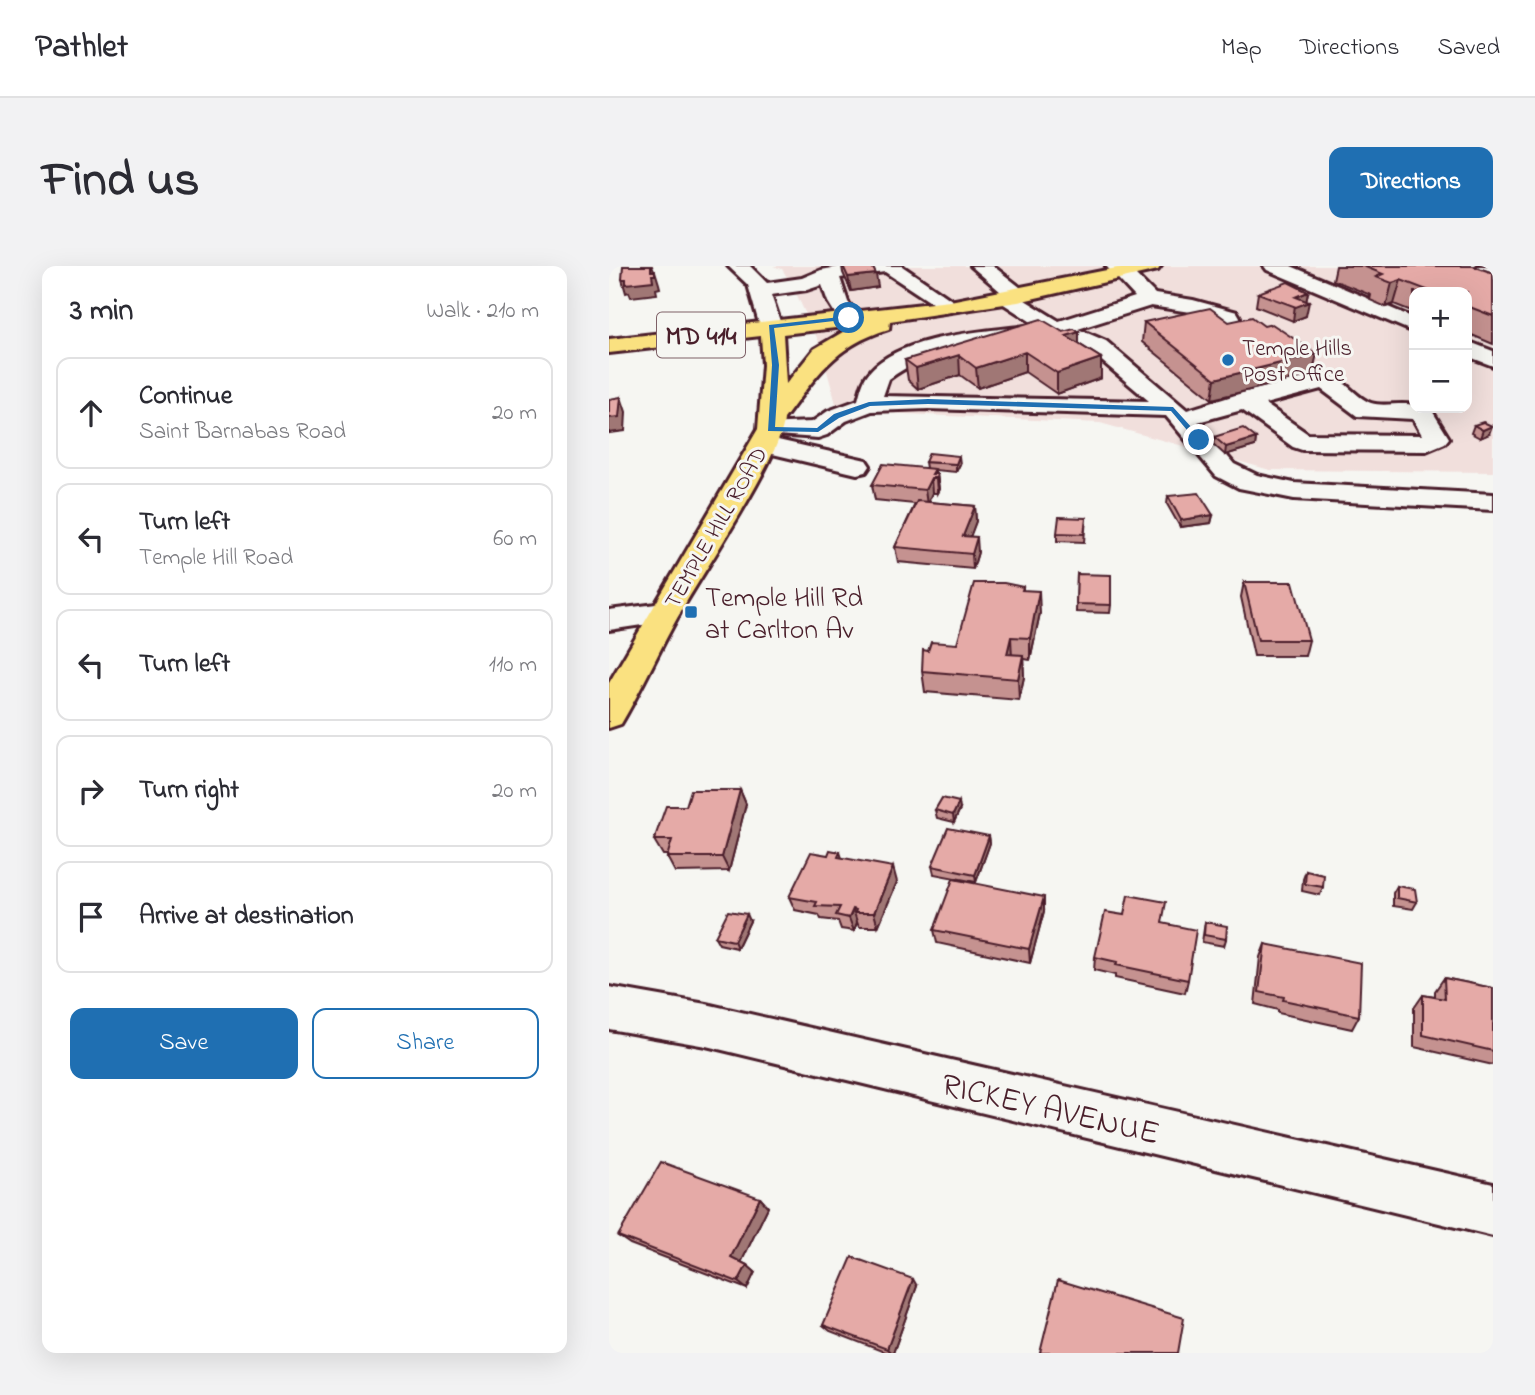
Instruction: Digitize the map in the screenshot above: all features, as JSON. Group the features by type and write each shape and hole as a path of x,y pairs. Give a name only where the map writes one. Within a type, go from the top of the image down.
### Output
{"main road":[{"name":"MD 414","path":"609,346 1012,296 1121,270 1151,266"},
{"path":"769,430 822,354 859,331 922,308"},
{"name":"TEMPLE HILL ROAD","path":"609,715 769,430 775,365 771,327"}],"street":[{"path":"738,266 757,283 771,327"},
{"path":"981,266 1012,296 1056,328 1098,346 1177,414 1225,470 1249,482 1294,491 1493,502"},
{"path":"1487,266 1493,268"},
{"path":"759,290 807,284 828,274 894,268 948,305"},
{"path":"1287,268 1409,324"},
{"path":"1121,270 1148,299"},
{"path":"828,274 838,302 849,318"},
{"path":"1467,275 1493,284"},
{"path":"869,404 878,375 905,357 965,341 1056,328 1129,309 1148,299 1193,306 1229,317"},
{"path":"1472,350 1493,359"},
{"path":"1245,401 1303,442 1426,443 1436,438 1422,414 1403,410 1366,411 1326,382 1322,373 1302,357"},
{"path":"769,430 818,430 837,416 869,404 928,402 1177,414 1326,382"},
{"path":"769,430 857,466"},
{"path":"609,620 664,613"},
{"name":"RICKEY AVENUE","path":"609,1008 706,1025 1493,1210"}],"shaded area":[{"path":"773,266 1493,266 1493,472 1270,470 1100,423 838,411 819,342 782,269"}],"building":[{"path":"623,266 651,266 651,271 655,271 655,275 652,275 653,281 626,284 626,279 622,279"},
{"path":"843,266 872,266 876,274 848,277"},
{"path":"1363,266 1473,266 1493,273 1493,316 1472,308 1472,287 1419,287 1401,280 1392,283 1376,277 1383,274"},
{"path":"1288,282 1308,292 1296,297 1309,302 1296,307 1258,293"},
{"path":"1210,308 1229,322 1252,317 1264,326 1272,324 1317,354 1215,379 1144,322"},
{"path":"1041,319 1063,332 1074,329 1079,332 1066,336 1101,358 1057,373 1025,352 976,368 959,355 916,368 905,360"},
{"path":"621,397 619,417 609,418 609,399"},
{"path":"1483,422 1492,426 1483,430 1474,425"},
{"path":"1243,428 1256,438 1226,447 1214,437"},
{"path":"929,453 959,456 956,464 925,462"},
{"path":"883,464 935,469 932,474 937,474 936,478 931,478 925,490 872,485"},
{"path":"1199,493 1213,515 1181,520 1168,496"},
{"path":"917,501 975,506 963,536 977,537 972,554 895,547"},
{"path":"1059,517 1086,518 1084,534 1057,533"},
{"path":"1077,574 1111,575 1111,605 1076,604"},
{"path":"1244,582 1293,582 1309,640 1258,640"},
{"path":"974,583 1004,583 1023,587 1022,590 1039,591 1030,638 1011,637 1007,654 1023,655 1018,679 922,671 923,650 928,651 931,642 957,644"},
{"path":"691,790 740,790 722,857 667,857 672,840 654,840 666,806 686,806"},
{"path":"942,798 959,802 953,815 935,810"},
{"path":"948,828 989,836 975,875 932,866"},
{"path":"830,850 840,852 838,857 893,867 874,913 855,913 856,910 853,909 849,918 836,915 840,907 815,906 817,902 789,897 811,852 828,855"},
{"path":"1306,871 1324,875 1323,887 1305,884"},
{"path":"953,879 1044,897 1029,949 934,930"},
{"path":"1397,886 1415,889 1417,902 1397,898"},
{"path":"1128,895 1166,902 1162,923 1196,930 1188,980 1116,965 1117,962 1095,957 1105,912 1124,915"},
{"path":"728,911 747,914 734,941 715,937"},
{"path":"1205,922 1227,926 1226,939 1204,935"},
{"path":"1265,944 1361,963 1359,1016 1283,1000 1284,997 1259,992"},
{"path":"1444,978 1493,988 1493,1051 1423,1035 1423,995 1445,999"},
{"path":"661,1162 760,1198 731,1257 747,1265 738,1282 618,1236"},
{"path":"852,1257 913,1279 887,1349 823,1325"},
{"path":"1058,1280 1184,1318 1178,1353 1040,1353"}],"place":[{"name":"Temple Hills Post Office","path":"1228,360"},
{"name":"Temple Hill Rd at Carlton Av","path":"691,612"}],"route":[{"path":"849,318 771,327 775,365 774,415 771,429 818,430 837,416 869,404 928,402 1173,409 1199,440"}]}
